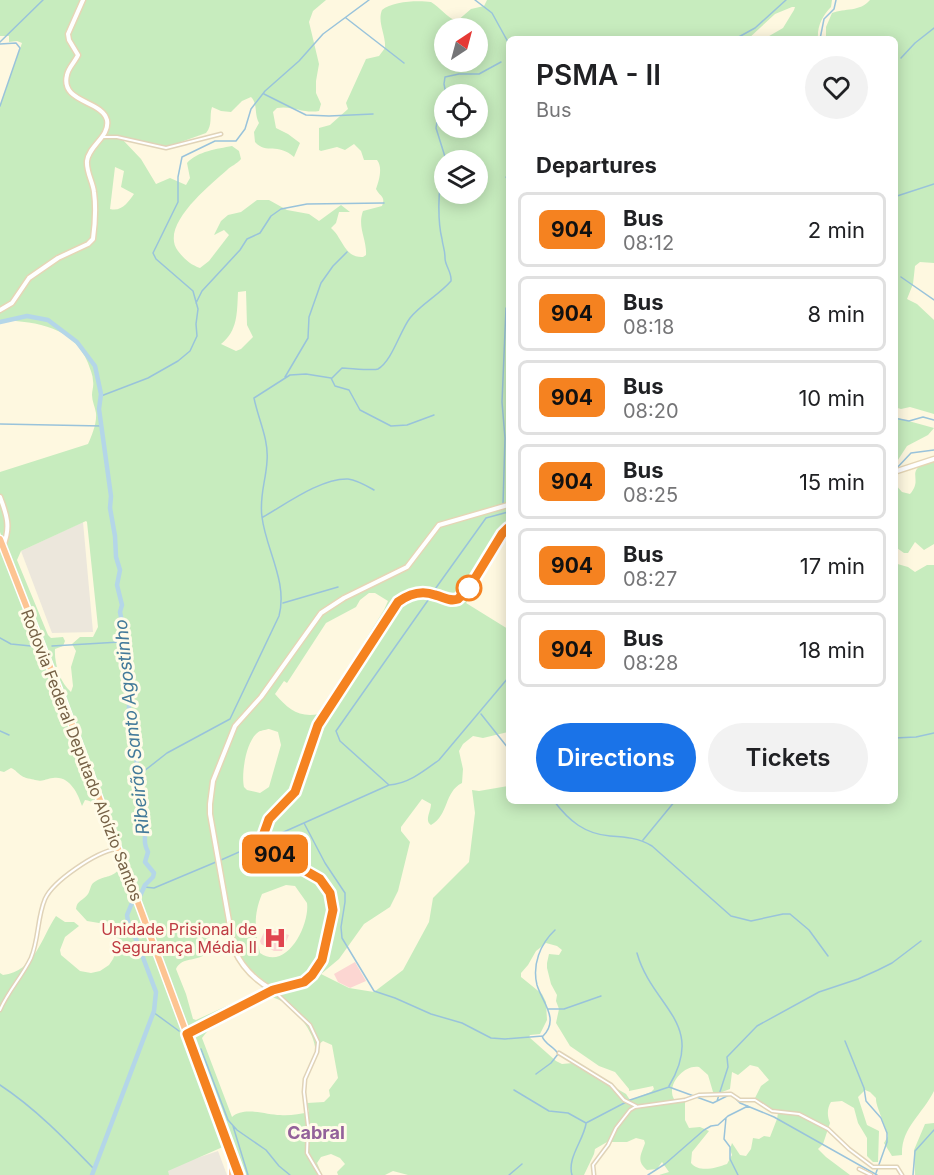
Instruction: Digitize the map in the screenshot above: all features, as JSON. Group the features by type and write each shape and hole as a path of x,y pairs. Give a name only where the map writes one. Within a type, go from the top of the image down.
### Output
{"highway":[{"name":"Rodovia Federal Deputado Aloízio Santos","path":"0,539 1,548 61,694 238,1175"},
{"path":"231,1154 232,1175"}],"street":[{"path":"0,310 10,306 29,278 58,258 92,241 94,236 94,192 87,162 91,150 103,137 107,125 104,115 74,95 66,81 67,73 78,55 69,40 69,30 83,0"},
{"path":"103,137 117,137 166,148 221,134"},
{"path":"898,471 934,459"},
{"path":"0,497 9,525 8,535 1,548"},
{"path":"320,1175 307,1153 308,1126 304,1092 305,1079 317,1052 318,1042 310,1025 273,990 254,977 234,949 210,814 213,781 232,731 239,720 261,697 321,613 344,598 407,567 439,525 506,506"},
{"path":"0,1010 31,957 48,894 85,861 105,851 118,849"},
{"path":"187,1034 273,990"},
{"path":"559,1053 611,1085 629,1104 639,1107"},
{"path":"594,1175 593,1165 630,1110 685,1100 699,1095 722,1094 731,1094 742,1100 755,1100 772,1111 796,1113 821,1124 873,1167 897,1167 902,1175"},
{"path":"859,1169 871,1175"}],"shaded area":[{"path":"83,522 93,632 52,633 21,551"},
{"name":"Unidade Prisional de Segurança Média II","path":"266,928 289,935 282,951 274,951 261,944 260,941"},
{"path":"355,962 366,981 350,988 338,982 334,974"},
{"path":"218,1151 227,1175 166,1175 164,1169"}],"green space":[{"path":"0,0 326,0 313,11 309,22 319,64 316,93 321,104 319,111 282,107 273,112 276,128 300,143 294,157 282,150 264,148 255,142 254,132 259,123 255,103 251,97 242,101 231,112 212,107 206,133 167,147 122,139 141,159 156,184 170,178 186,185 190,178 187,163 191,159 208,151 232,146 239,151 241,159 199,196 180,219 175,230 174,241 178,251 200,268 209,261 229,235 224,230 214,235 221,221 228,215 241,212 257,200 269,200 287,210 309,214 319,221 341,205 350,212 339,212 336,223 331,228 348,251 357,256 366,255 361,217 363,211 382,206 383,203 383,198 376,189 380,174 379,163 377,160 364,160 361,151 354,144 345,150 337,147 319,150 319,128 330,125 348,109 346,103 366,59 379,56 385,48 380,19 382,10 386,7 406,2 431,2 452,18 434,18 434,72 488,72 488,18 460,18 471,9 484,6 487,0 832,0 831,7 821,22 818,36 769,36 783,28 794,10 795,7 792,7 775,14 751,36 506,36 506,540 466,603 506,628 506,732 483,738 473,736 463,744 459,751 463,769 462,783 452,792 437,821 431,825 429,823 431,804 422,799 401,827 401,831 410,842 398,891 390,907 364,924 339,959 321,974 349,988 374,992 403,970 429,922 433,898 469,862 475,813 472,790 506,786 506,804 898,804 898,564 915,572 927,565 934,565 934,1091 905,1137 902,1155 892,1156 884,1143 888,1136 876,1098 865,1090 858,1097 867,1125 879,1131 878,1162 873,1162 867,1156 867,1138 858,1123 854,1108 842,1101 830,1104 828,1118 830,1123 823,1144 818,1149 850,1175 659,1175 669,1172 662,1162 657,1169 647,1170 641,1164 640,1158 645,1143 644,1140 636,1138 627,1142 607,1142 595,1149 584,1175 408,1175 393,1171 385,1175 338,1175 337,1172 345,1164 340,1158 331,1154 321,1157 317,1163 322,1175 243,1175 100,791 0,532 0,472 88,444 96,417 92,397 92,374 82,351 74,341 53,329 29,322 3,320 0,323 0,106 22,43 9,42 9,36 0,36","holes":["115,167 124,171 121,187 134,194 124,206 114,210 110,209","246,291 247,325 253,337 236,351 221,344 231,333 236,321 238,292","87,522 98,627 93,637 80,637 72,644 76,651 71,667 73,686 71,692 61,678 56,660 55,649 63,646 65,641 63,637 51,638 48,635 17,560 21,551","369,593 375,593 388,601 319,714 306,715 289,708 275,694 284,681 287,683 326,623 356,607 360,600","269,729 278,732 281,745 269,787 260,793 247,790 244,787 243,774 251,741 260,731","286,885 295,886 307,903 305,922 301,933 288,951 279,956 270,957 260,953 256,931 257,909 262,894","222,927 232,936 244,963 266,984 266,988 196,1020 193,1019 176,969 184,961 203,956 211,935","546,943 562,950 559,955 549,954 547,968 551,984 557,995 556,1001 559,1009 556,1023 570,1046 599,1066 615,1072 629,1091 653,1086 654,1089 651,1092 630,1100 626,1094 573,1063 562,1064 556,1061 529,1037 540,1034 547,1020 546,1002 542,994 521,977 521,973 536,951","270,997 277,999 299,1016 310,1032 315,1047 323,1041 332,1045 338,1078 329,1090 330,1096 324,1102 307,1103 309,1112 294,1115 243,1112 232,1117 202,1038 216,1024 233,1013","750,1065 758,1067 769,1080 761,1086 755,1098 778,1113 770,1137 753,1138 751,1149 746,1156 740,1155 732,1143 730,1149 732,1155 727,1164 713,1168 698,1168 691,1163 692,1152 709,1131 700,1127 689,1128 685,1120 685,1101 674,1099 672,1093 674,1082 682,1072 699,1067 708,1075 713,1092 722,1092 730,1089 732,1072 738,1075"]},
{"path":"870,0 934,0 934,263 920,262 915,266 913,284 907,299 917,304 934,320 934,414 910,407 898,408 898,36 826,36 826,27 832,13 866,4"},
{"path":"898,418 934,428 928,435 907,446 898,460"},
{"path":"934,458 934,544 924,550 915,542 908,553 904,553 898,549 898,488 902,492 910,494 914,488 916,471 924,463"},
{"path":"0,541 104,813 96,805 85,800 82,806 72,786 64,779 53,778 38,781 23,777 11,768 4,772 0,771"},
{"path":"122,867 225,1146 168,1171 169,1175 0,1175 0,973 3,975 14,972 30,960 56,916 65,922 74,922 79,926 65,937 60,950 61,955 80,971 91,973 100,971 109,965 117,949 117,941 112,931 105,924 87,921 76,909 94,882 111,875"},
{"path":"934,1123 934,1175 915,1175 914,1150 925,1124"}],"waterway":[{"path":"0,42 43,0"},
{"path":"101,396 148,378 178,361 190,351 197,336 198,309 193,291 156,259 153,253 178,202 178,177 182,157 215,141 236,141 245,129 251,109 265,91 299,61 323,34 369,0"},
{"path":"475,0 492,13 506,38"},
{"path":"740,36 755,28 786,0"},
{"path":"821,36 824,19 834,9 836,0"},
{"path":"346,18 404,63"},
{"path":"901,58 934,28"},
{"path":"0,44 16,43 20,48 0,106"},
{"path":"444,84 445,77 479,74 501,62"},
{"path":"264,94 306,115 373,114"},
{"path":"439,138 443,150"},
{"path":"898,196 934,184"},
{"path":"196,303 202,291 240,250 247,239 260,233 271,216 281,209 307,204 384,203"},
{"path":"332,378 342,368 375,370 383,365 392,353 410,318 451,281 445,261 439,204"},
{"path":"285,377 308,338 309,317 321,283 347,252"},
{"path":"901,277 934,300"},
{"path":"503,504 505,438 502,402 506,308"},
{"name":"Ribeirão Santo Agostinho","path":"0,322 27,316 48,320 77,342 95,366 101,394 99,409 111,496 110,508 116,557 120,570 117,585 122,605 120,643 128,670 129,708 148,852 145,862 154,873 140,896 132,903 127,915 129,928 136,939 156,992 154,1011 92,1175"},
{"path":"139,775 167,753 230,719 279,616 281,603 279,578 264,529 261,509 267,453 254,398 290,375 306,374 331,378"},
{"path":"331,378 335,386 349,390 360,410 391,426 407,425 434,415"},
{"path":"898,419 909,421 923,417 934,420"},
{"path":"0,424 102,426"},
{"path":"898,467 911,453 934,450"},
{"path":"263,517 315,487 338,480 348,479 374,490"},
{"path":"433,592 486,518 506,513"},
{"path":"283,603 338,587"},
{"path":"389,785 340,741 336,731 431,596"},
{"path":"0,638 11,644 31,646"},
{"path":"52,646 120,642"},
{"path":"268,839 389,785 409,780 422,772 439,760 506,680"},
{"path":"481,714 506,745"},
{"path":"0,731 9,735"},
{"path":"898,738 934,733"},
{"path":"557,804 566,815 585,829 601,835 627,837 652,846 731,916 751,921 790,914 809,930 828,956"},
{"path":"643,840 673,804"},
{"path":"304,823 325,863 345,893 342,938 374,991 431,1014 462,1023 491,1038 543,1036 548,1030 550,1017 537,985 536,970 541,948 555,930"},
{"path":"221,860 264,841"},
{"path":"144,887 154,888 216,862"},
{"path":"717,1101 728,1067 727,1057 757,1026 819,992 858,979 892,963 921,941"},
{"path":"637,953 644,972 680,1030 682,1046 679,1064 669,1086"},
{"path":"548,1009 564,1009 601,996"},
{"path":"153,1012 179,1031"},
{"path":"536,1074 551,1063 558,1054 542,1036"},
{"path":"845,1041 864,1088 866,1101 881,1118 887,1133 887,1142 876,1173"},
{"path":"201,1049 228,1120 237,1130 266,1150 290,1175"},
{"path":"0,1085 61,1135 94,1169"},
{"path":"514,1090 549,1111 568,1113 586,1123 630,1100 669,1087 713,1103 729,1095"},
{"path":"734,1097 740,1103 774,1117 877,1175"},
{"path":"648,1175 665,1164 704,1130 718,1125 728,1116 748,1106"},
{"path":"726,1118 724,1139 730,1147 730,1159 738,1175"},
{"path":"572,1175 573,1156 586,1124"},
{"path":"233,1126 248,1175"},
{"path":"913,1175 915,1151 934,1130"},
{"path":"509,1175 522,1164"}],"bus line":[{"name":"904","path":"239,1175 187,1034 273,990 301,984 308,979 322,960 333,910 330,893 320,879 274,853 264,833 269,819 295,792 318,725 398,602 417,593 434,594 451,600 458,599 469,588 506,530"}],"place":[{"name":"Unidade Prisional de Segurança Média II","path":"275,938"}],"district":[{"name":"Cabral","path":"316,1133"}]}
